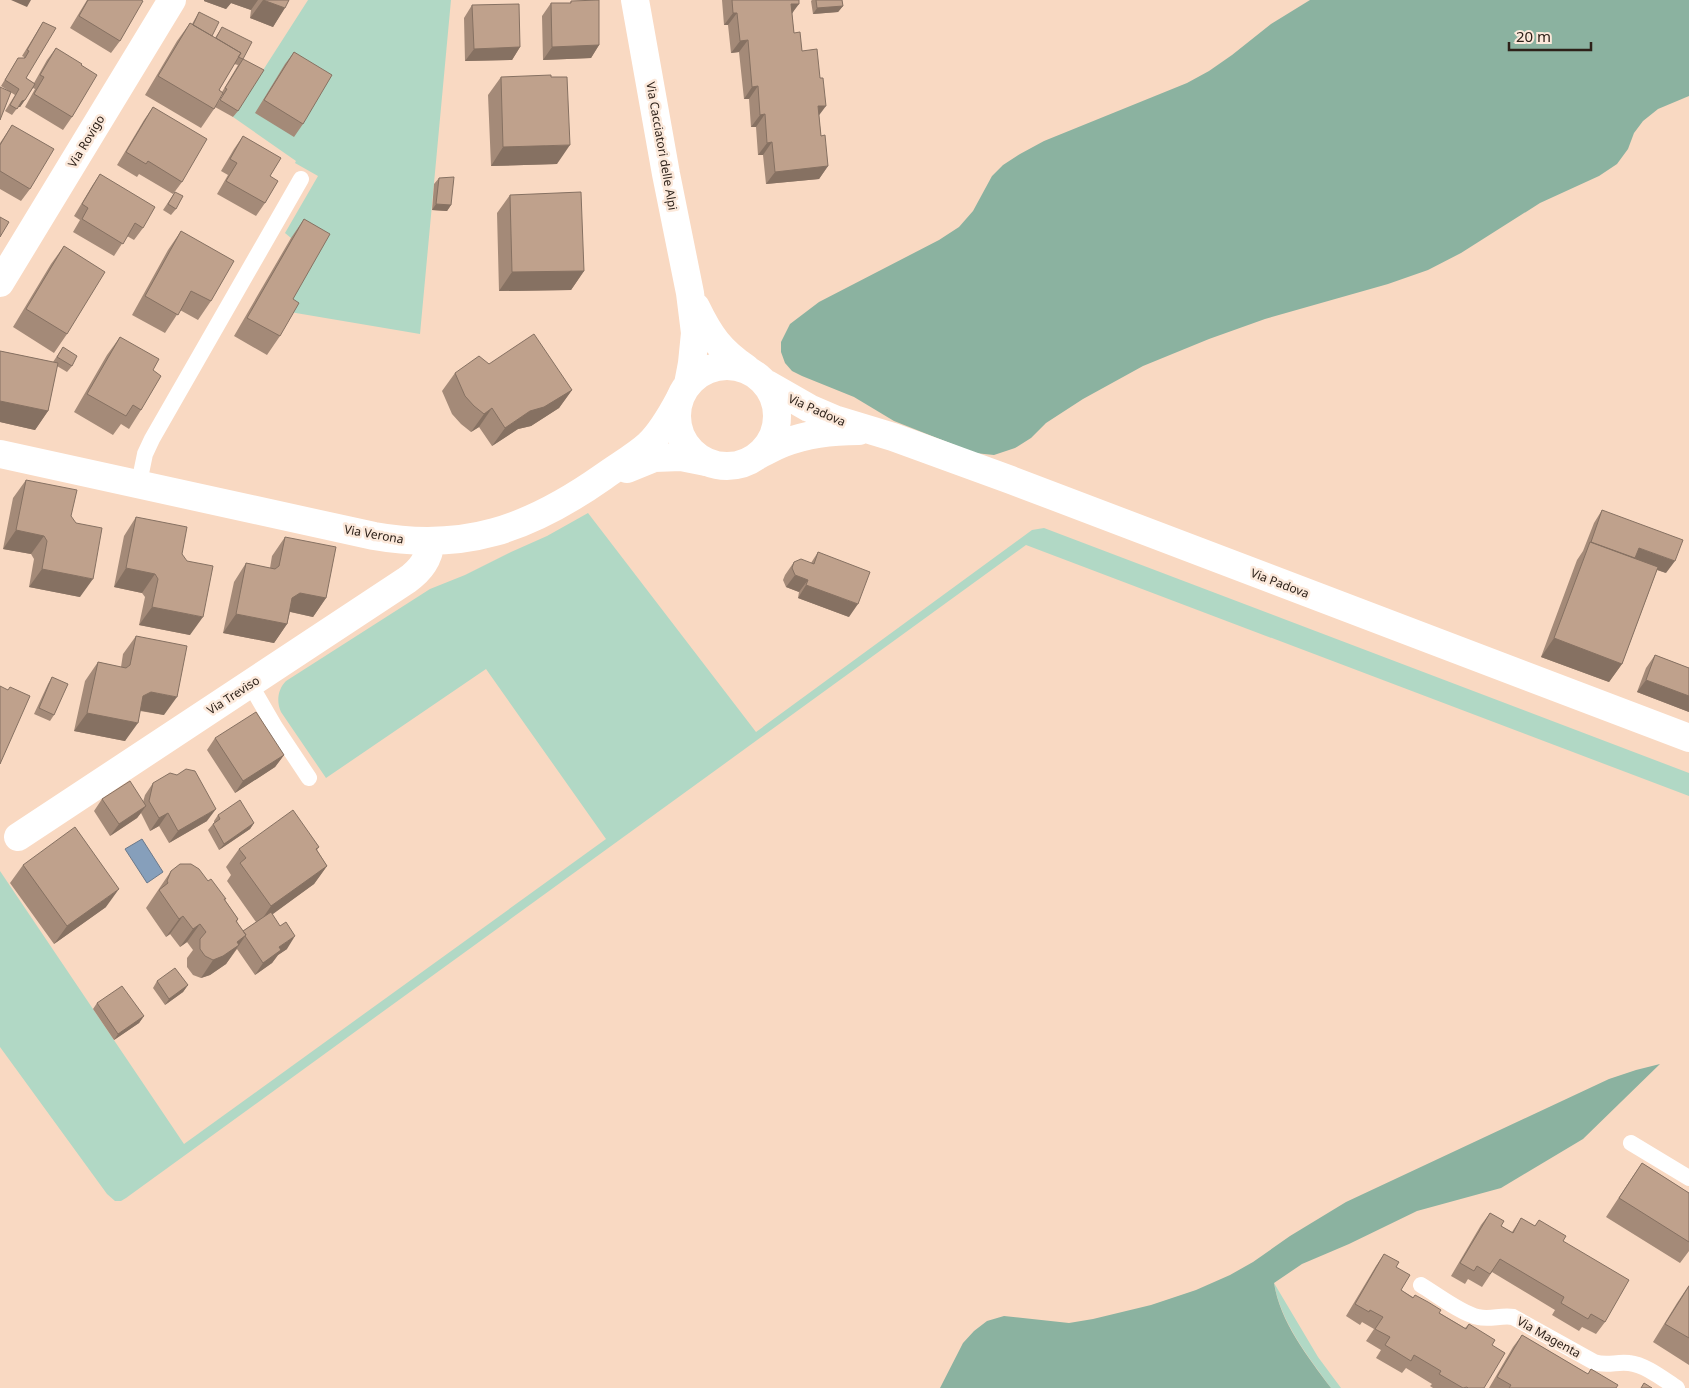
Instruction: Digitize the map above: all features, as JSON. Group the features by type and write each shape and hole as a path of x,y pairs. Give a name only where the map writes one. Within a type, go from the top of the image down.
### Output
{"street":[{"name":"Via Rovigo","path":"0,283 172,0"},
{"name":"Via Cacciatori delle Alpi","path":"635,0 666,174 690,292 694,333 692,363 677,416 680,434 686,445 695,455 706,462"},
{"name":"Via Cacciatori delle Alpi","path":"690,292 713,339 728,356 757,376"},
{"path":"684,392 700,373 723,365 735,365 757,376 775,400 778,419 775,432 769,445 759,455 747,462 733,466 719,466 706,462"},
{"name":"Via Padova","path":"757,376 809,408 1011,480 1689,738"},
{"name":"Via Verona","path":"0,454 374,536 431,541 470,538 521,524 554,508 600,479 649,444 666,424 684,392"},
{"name":"Via Padova","path":"759,455 785,442 814,435 843,431 870,431"},
{"name":"Via Verona","path":"600,479 654,458 682,457 706,462"},
{"name":"Via Treviso","path":"18,836 415,574 427,559 431,541"}],"lane":[{"path":"138,484 145,454 152,439 301,179"},
{"path":"250,684 275,727 309,778"},
{"path":"1631,1143 1689,1178"},
{"name":"Via Magenta","path":"1420,1285 1472,1316 1483,1318 1513,1317 1594,1362 1604,1365 1623,1362 1634,1364 1677,1388"}],"green space":[{"path":"308,0 451,0 420,334 284,311 291,238 285,233 318,176 295,163 296,161 233,117"},
{"path":"1310,0 1689,0 1689,96 1658,109 1643,121 1634,133 1628,149 1617,164 1599,176 1540,203 1461,253 1428,270 1388,284 1265,319 1143,366 1083,399 1046,423 1031,438 1015,448 994,455 975,453 894,421 854,397 792,371 785,363 781,352 781,342 790,324 819,302 939,240 959,227 973,211 992,176 1003,165 1044,141 1187,83 1209,71 1271,24"},
{"path":"588,513 756,732 1032,530 1044,528 1689,773 1689,796 1026,545 126,1198 121,1201 115,1201 107,1194 0,1047 0,871 184,1144 606,839 486,669 326,778 281,712 278,699 281,688 286,681 430,589 465,575 547,536"},
{"path":"1660,1064 1583,1139 1501,1188 1417,1211 1349,1244 1302,1264 1274,1283 1282,1311 1296,1338 1331,1388 940,1388 963,1343 987,1321 1004,1316 1069,1323 1151,1305 1196,1290 1230,1275 1253,1262 1290,1236 1346,1202 1609,1079"},
{"path":"1274,1283 1318,1357 1341,1388 1331,1388 1296,1338 1283,1312"}],"water":[{"path":"142,839 163,872 147,883 125,849"}],"building":[{"path":"88,0 143,1 120,41 79,16"},
{"path":"263,0 289,0 285,8"},
{"path":"599,0 599,45 552,47 551,3"},
{"path":"732,0 799,0 799,4 791,4 794,33 800,32 802,51 817,49 820,78 823,78 826,106 818,106 821,136 825,135 828,166 775,172 772,142 767,143 765,114 760,115 758,86 752,87 748,40 740,41 737,13 733,13"},
{"path":"816,0 842,0 843,6 817,8"},
{"path":"519,4 520,47 474,49 472,5"},
{"path":"199,12 219,22 212,36 193,25"},
{"path":"43,22 56,28 26,78 35,84 17,109 10,105 19,89 5,80 18,58 25,58 29,51 27,50"},
{"path":"190,23 241,53 219,90 223,93 214,109 158,76"},
{"path":"222,27 252,42 243,59 238,57 241,53 216,38"},
{"path":"56,48 97,75 72,117 34,94 44,77 40,75"},
{"path":"294,52 332,75 303,124 264,100"},
{"path":"243,59 264,70 238,111 220,100 227,89 225,88"},
{"path":"551,75 551,77 567,77 570,145 503,147 501,77"},
{"path":"0,87 11,92 0,120"},
{"path":"153,107 207,139 182,182 148,161 146,164 126,152"},
{"path":"12,125 54,149 30,189 0,171 0,145"},
{"path":"243,136 281,158 270,176 278,181 265,203 226,181 237,163 230,159"},
{"path":"100,174 155,207 143,228 135,223 123,244 82,219 88,208 82,204"},
{"path":"454,177 451,205 436,204 439,178"},
{"path":"175,192 183,196 176,209 168,204"},
{"path":"581,192 584,271 512,272 510,195"},
{"path":"0,217 9,222 0,237"},
{"path":"304,219 330,234 293,299 299,303 280,336 247,318"},
{"path":"181,231 234,261 211,301 191,291 178,315 145,296"},
{"path":"64,246 105,272 67,334 26,309"},
{"path":"534,334 572,390 544,407 530,411 505,428 492,408 484,414 474,406 465,396 455,373 479,356 489,364"},
{"path":"120,337 159,359 153,370 161,376 141,410 133,405 126,416 87,394"},
{"path":"63,347 77,356 72,366 57,357"},
{"path":"0,351 58,363 48,411 0,401"},
{"path":"26,480 77,490 71,516 76,523 102,528 93,579 42,569 47,541 44,536 16,530"},
{"path":"1602,510 1683,540 1675,561 1639,548 1635,558 1591,542"},
{"path":"136,517 187,527 182,554 187,561 213,566 203,617 152,607 158,579 155,574 126,568"},
{"path":"285,537 336,547 326,598 300,593 292,598 287,624 236,614 246,563 275,569 279,566"},
{"path":"1590,542 1658,567 1622,664 1554,638"},
{"path":"818,552 870,572 858,604 806,585 808,580 795,575 792,568 794,562 801,559 814,564"},
{"path":"136,636 187,646 177,697 151,692 143,696 138,723 87,713 98,662 126,668 130,665"},
{"path":"1655,655 1689,668 1689,696 1646,680"},
{"path":"52,677 68,684 54,715 39,708"},
{"path":"0,686 8,690 10,687 30,696 0,764"},
{"path":"256,712 284,755 243,781 215,738"},
{"path":"186,769 195,771 216,809 178,831 168,813 159,818 149,801 153,783 170,773 177,775"},
{"path":"130,781 146,806 119,824 102,799"},
{"path":"240,800 254,823 224,844 213,824 220,819 218,815"},
{"path":"293,810 319,847 316,849 327,866 271,906 240,863 246,858 239,849"},
{"path":"75,827 119,889 67,926 23,865"},
{"path":"180,864 191,864 199,869 208,881 211,879 226,899 224,899 238,919 236,921 246,935 237,942 239,945 223,956 213,960 205,956 200,949 200,939 206,932 200,924 193,929 183,916 179,919 159,890 168,883 171,871"},
{"path":"271,912 280,926 286,922 295,936 279,947 281,950 263,963 243,931"},
{"path":"175,968 188,985 169,999 157,981"},
{"path":"122,986 144,1016 118,1034 97,1003"},
{"path":"1642,1163 1689,1193 1689,1242 1619,1198"},
{"path":"1490,1213 1504,1221 1501,1226 1513,1233 1521,1218 1535,1226 1539,1220 1566,1236 1563,1241 1629,1280 1605,1322 1591,1314 1588,1319 1561,1303 1564,1297 1500,1259 1490,1274 1477,1266 1474,1271 1460,1263"},
{"path":"1384,1254 1399,1262 1396,1267 1410,1275 1401,1290 1413,1298 1415,1295 1428,1302 1441,1310 1439,1313 1466,1329 1469,1324 1495,1340 1492,1345 1505,1353 1484,1388 1463,1388 1439,1374 1441,1371 1414,1355 1411,1361 1385,1345 1390,1337 1375,1329 1383,1317 1355,1304"},
{"path":"1689,1286 1689,1338 1665,1324"},
{"path":"1522,1335 1588,1374 1591,1369 1618,1385 1616,1388 1509,1388 1511,1385 1497,1377"},
{"path":"1644,1383 1652,1388 1641,1388"}]}
